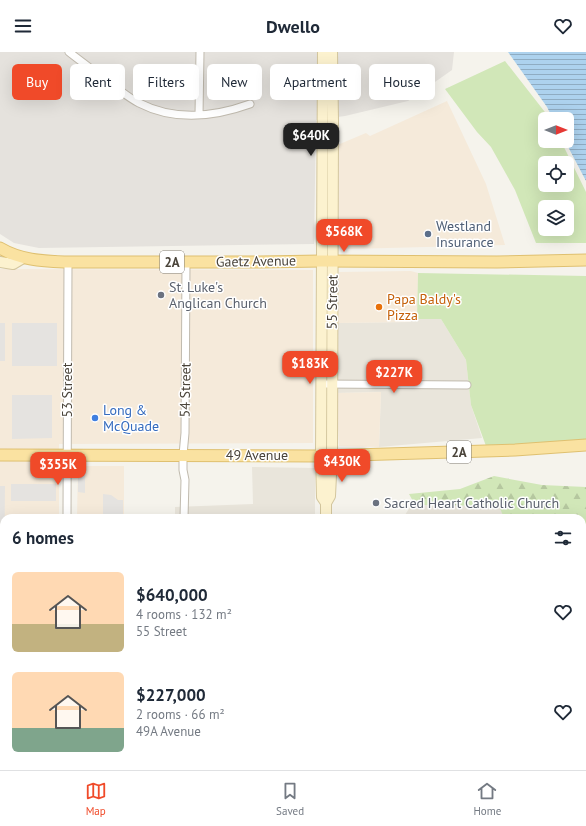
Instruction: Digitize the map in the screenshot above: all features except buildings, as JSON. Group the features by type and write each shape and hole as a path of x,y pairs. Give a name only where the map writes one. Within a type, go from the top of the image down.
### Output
{"main road":[{"name":"2A","path":"0,248 23,258"},
{"name":"Gaetz Avenue","path":"23,258 42,261 68,262 260,262 333,260 497,262 586,260"},
{"name":"49 Avenue","path":"0,455 327,455 485,451 586,445"}],"street":[{"path":"69,52 131,99 158,111 179,115 199,115 230,111 250,104"},
{"path":"199,115 200,52"},
{"name":"55 Street","path":"323,52 321,384 327,455"},
{"name":"55 Street","path":"326,514 326,503 322,497 327,455 332,384 334,121 332,52"},
{"name":"Gaetz Avenue","path":"0,262 13,264 23,258"},
{"name":"53 Street","path":"67,514 68,262"},
{"name":"54 Street","path":"184,514 182,455 185,433 186,262"},
{"path":"321,384 467,385"}],"shaded area":[{"path":"0,52 454,52 452,70 435,82 435,64 369,64 369,100 409,100 345,116 316,120 314,244 39,248 14,243 0,234"},
{"path":"447,101 486,184 505,245 348,249 342,241 339,227 335,146 366,133 370,136"},
{"path":"0,269 313,270 313,443 59,444 59,514 0,514"},
{"path":"411,271 418,273 417,318 409,322 338,323 339,272"},
{"path":"417,318 441,319 466,360 471,405 482,438 379,447 381,392 336,393 338,323 409,322"},
{"path":"0,323 5,323 5,361 0,361"},
{"path":"12,323 57,323 57,366 12,366"},
{"path":"381,392 379,447 339,446 336,393"},
{"path":"12,395 52,395 52,438 12,439"},
{"path":"78,466 124,466 124,514 77,514"},
{"path":"252,467 315,468 315,514 175,514 175,507 253,504"},
{"path":"78,469 85,469 85,493 78,492"},
{"path":"11,484 56,484 56,501 11,501"},
{"path":"0,486 5,486 5,514 0,514"},
{"path":"103,494 111,495 118,500 123,500 123,514 103,514"},
{"path":"415,505 500,506 503,514 406,514 410,507"}],"green space":[{"path":"505,61 545,112 538,112 538,148 564,148 568,156 538,156 538,192 574,192 574,168 586,192 586,243 536,243 515,190 491,147 477,132 445,89"},
{"path":"418,273 586,276 586,442 486,446 471,405 466,360 441,319 417,319"},
{"path":"494,476 542,485 586,487 586,514 502,514 499,506 415,505 409,494 460,489"}],"water":[{"path":"508,52 586,52 586,181 569,148 574,148 574,112 550,112"}],"place":[{"name":"Westland Insurance","path":"428,234"},
{"name":"St. Luke's Anglican Church","path":"161,295"},
{"name":"Papa Baldy's Pizza","path":"379,307"},
{"name":"Long & McQuade","path":"95,418"},
{"name":"Sacred Heart Catholic Church","path":"376,503"}]}
